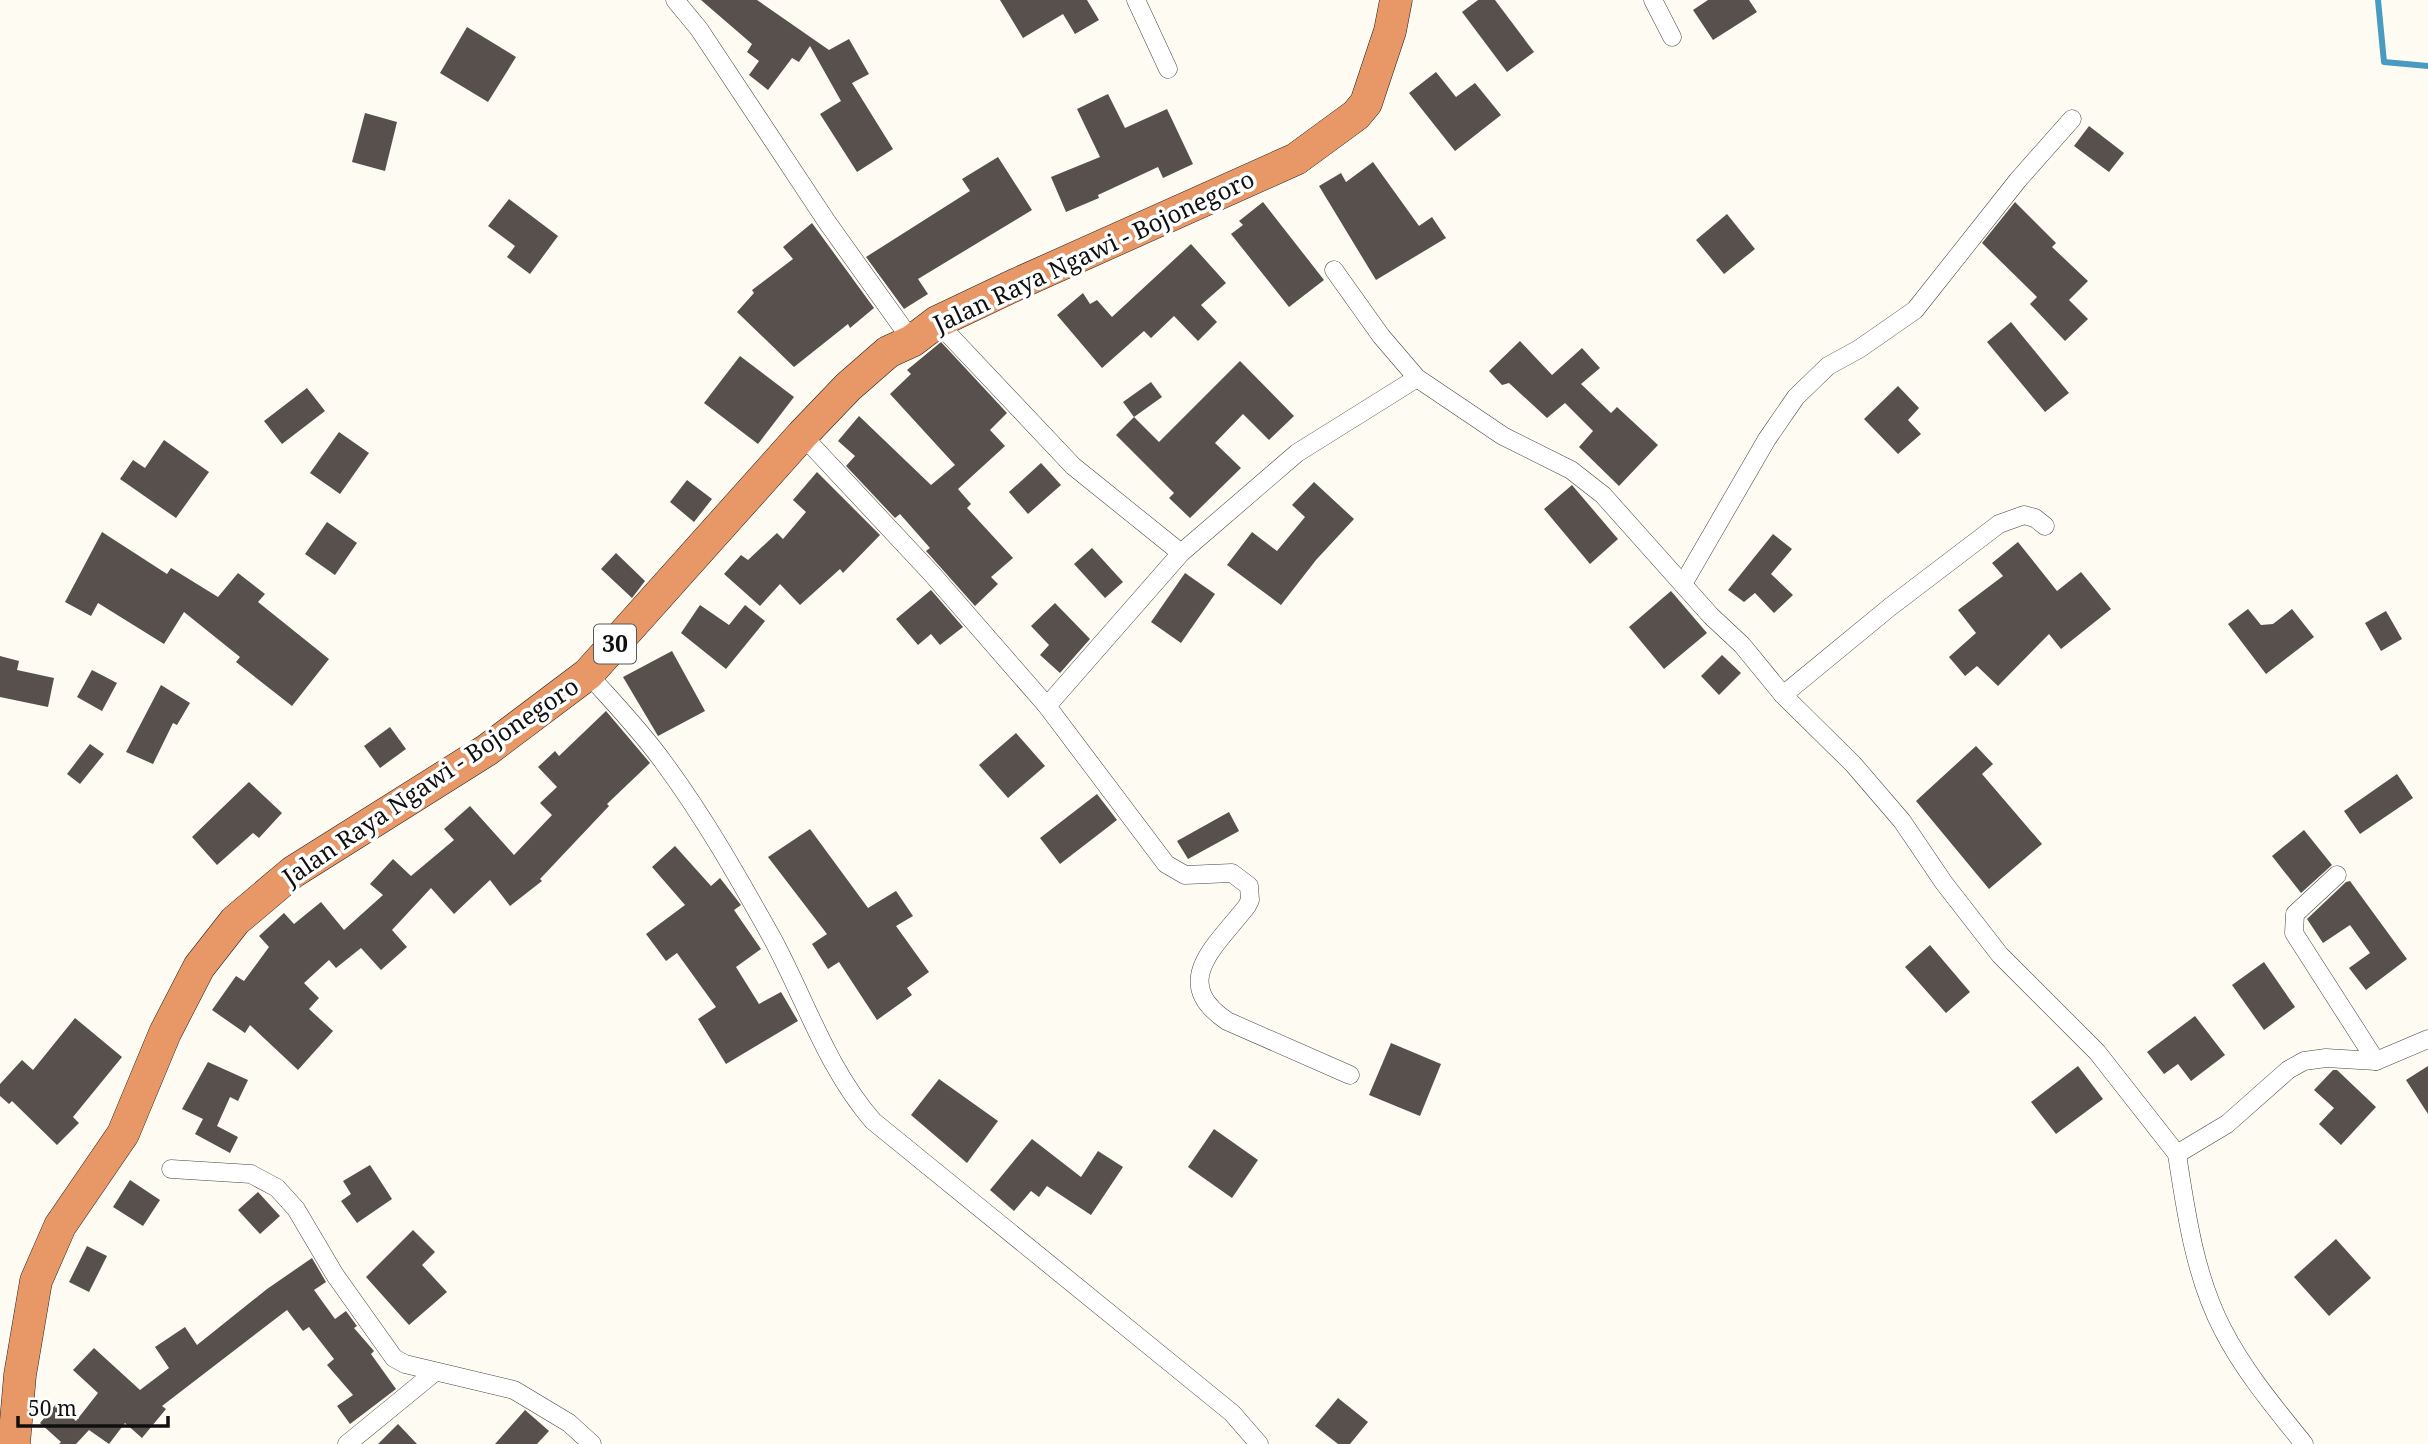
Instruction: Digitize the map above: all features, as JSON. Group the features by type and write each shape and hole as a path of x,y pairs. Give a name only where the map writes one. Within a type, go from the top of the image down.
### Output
{"highway":[{"name":"Jalan Raya Ngawi - Bojonegoro","path":"14,1444 20,1375 36,1281 61,1226 123,1134 165,1033 199,967 235,921 293,872 487,750 588,674 802,435 888,352 912,341 937,322 1296,159 1356,115 1366,103 1390,31 1396,0"}],"street":[{"path":"675,0 699,29 827,222 912,341"},
{"path":"1136,0 1168,69"},
{"path":"1653,0 1672,37"},
{"path":"1683,584 1767,439 1796,397 1828,366 1859,349 1914,310 2018,180 2072,119"},
{"path":"1334,270 1381,336 1417,378 1503,436 1571,470 1602,495 1742,645 1783,695 1853,764 1902,821 1944,883 2000,955 2097,1052 2177,1154 2199,1264 2223,1330 2269,1400 2304,1444"},
{"path":"937,322 1073,466 1181,553"},
{"path":"1047,706 1181,553 1297,453 1417,378"},
{"path":"802,435 932,573 1047,706 1172,870 1185,874 1233,873 1249,886 1250,900 1210,953 1197,977 1200,996 1213,1012 1227,1021 1350,1074"},
{"path":"1783,695 1890,607 1999,523 2025,515 2045,526"},
{"path":"588,674 664,763 723,853 772,937 833,1065 853,1098 873,1121 1232,1413 1259,1444"},
{"path":"2337,875 2295,914 2294,933 2376,1061"},
{"path":"2177,1154 2227,1124 2288,1070 2304,1061 2326,1058 2376,1061 2428,1039"},
{"path":"171,1169 251,1174 277,1188 296,1209 335,1275 386,1348 405,1364 514,1390 569,1423 592,1444"},
{"path":"347,1444 435,1372"}],"building":[{"path":"701,0 757,0 829,50 849,39 869,74 852,83 893,149 857,172 820,114 841,101 810,46 799,62 792,58 768,90 749,75 759,61 747,52 752,44"},
{"path":"1000,0 1087,0 1099,20 1075,34 1063,14 1023,38"},
{"path":"1478,0 1495,0 1534,52 1507,72 1462,12"},
{"path":"1708,0 1749,0 1757,12 1713,40 1693,10"},
{"path":"467,27 516,57 488,102 440,73"},
{"path":"1436,72 1456,97 1475,83 1501,115 1455,151 1409,93"},
{"path":"1108,94 1125,128 1167,109 1193,164 1163,178 1158,167 1066,212 1051,177 1100,157 1077,109"},
{"path":"365,113 397,122 385,171 352,162"},
{"path":"2089,126 2124,153 2109,172 2074,146"},
{"path":"998,157 1032,210 918,279 928,294 904,309 866,257 970,191 962,179"},
{"path":"1373,162 1419,226 1432,217 1446,238 1376,280 1319,186 1341,173 1346,182"},
{"path":"509,199 558,236 530,274 507,257 515,246 488,226"},
{"path":"1263,202 1324,280 1289,307 1231,234 1243,225 1239,221"},
{"path":"2015,202 2056,243 2052,247 2088,281 2069,300 2088,319 2065,341 2030,304 2037,297 1982,243"},
{"path":"1727,214 1755,249 1724,274 1696,240"},
{"path":"812,223 874,308 850,328 848,324 794,367 737,312 754,293 752,290 793,259 783,247"},
{"path":"1191,244 1226,283 1201,305 1217,322 1198,341 1174,316 1151,338 1144,331 1102,368 1057,315 1083,293 1090,304 1097,300 1112,317"},
{"path":"2011,322 2069,393 2045,412 1987,342"},
{"path":"1520,341 1552,375 1582,348 1600,368 1581,384 1611,413 1617,407 1658,445 1619,486 1579,447 1593,431 1565,403 1547,418 1509,383 1502,385 1489,371"},
{"path":"941,342 1007,413 990,430 1005,446 958,489 971,504 967,508 1013,558 991,577 998,584 975,606 926,551 930,548 900,514 895,518 846,466 855,456 838,441 859,416 931,485 955,465 890,394 911,374 907,370"},
{"path":"740,356 794,397 758,444 704,403"},
{"path":"1240,361 1294,416 1269,440 1243,414 1215,443 1241,468 1190,518 1169,498 1174,493 1116,435 1134,417 1159,442"},
{"path":"1151,382 1162,397 1134,417 1123,402"},
{"path":"1898,386 1919,408 1908,420 1921,434 1898,454 1864,419"},
{"path":"307,388 325,411 282,444 264,421"},
{"path":"339,432 369,453 340,494 310,473"},
{"path":"164,440 209,472 176,518 120,479 133,460 145,468"},
{"path":"1041,463 1061,485 1028,514 1009,492"},
{"path":"817,472 880,535 843,573 840,569 800,605 780,584 760,606 724,574 741,555 748,560 777,533 783,539 806,512 793,500"},
{"path":"687,480 712,499 694,522 670,502"},
{"path":"1314,482 1354,519 1316,560 1281,605 1227,565 1252,532 1277,551 1305,517 1292,505"},
{"path":"1572,485 1618,539 1590,564 1544,509"},
{"path":"327,522 357,543 335,575 305,554"},
{"path":"102,532 167,574 171,568 218,597 238,573 265,594 258,602 329,659 292,706 236,662 240,657 184,612 164,644 98,603 91,616 65,602"},
{"path":"1773,534 1792,549 1771,574 1793,595 1774,613 1755,593 1744,602 1728,590"},
{"path":"2018,542 2057,591 2081,572 2111,609 2061,649 2049,634 1998,686 1977,666 1965,676 1949,657 1976,633 1958,610 2003,576 1992,563"},
{"path":"1092,548 1123,582 1105,598 1074,564"},
{"path":"616,553 645,581 632,598 601,569"},
{"path":"1185,573 1215,594 1181,643 1151,622"},
{"path":"931,590 963,627 940,645 931,634 918,645 896,619"},
{"path":"1671,591 1707,633 1664,669 1629,627"},
{"path":"1055,603 1090,639 1060,673 1040,655 1049,645 1031,626"},
{"path":"700,605 729,625 745,605 765,621 726,669 681,633"},
{"path":"2248,609 2261,625 2273,624 2292,609 2314,637 2266,674 2228,624"},
{"path":"2386,611 2402,639 2381,651 2365,623"},
{"path":"672,651 705,711 658,736 623,677"},
{"path":"1722,655 1741,673 1719,695 1701,676"},
{"path":"0,656 19,661 17,670 54,678 48,707 0,697"},
{"path":"92,670 117,683 102,711 77,697"},
{"path":"161,685 190,703 177,725 173,723 153,764 126,752"},
{"path":"606,711 650,763 607,804 609,806 540,879 542,881 510,906 490,880 454,914 431,888 392,930 407,947 381,970 361,948 336,968 329,960 304,983 319,998 309,1009 333,1031 298,1070 250,1025 245,1033 212,1010 236,976 244,981 269,947 259,936 284,913 294,924 321,902 344,930 383,895 370,884 393,859 411,876 454,840 444,829 470,806 514,855 552,815 540,803 557,787 538,767 555,751 559,756"},
{"path":"390,727 406,749 380,768 364,746"},
{"path":"1016,733 1045,766 1008,798 979,765"},
{"path":"90,744 104,754 80,784 67,774"},
{"path":"1976,746 1993,764 1982,774 2042,844 1989,889 1916,801"},
{"path":"2397,774 2413,798 2360,834 2344,811"},
{"path":"249,782 282,813 259,838 253,833 217,865 192,837"},
{"path":"1097,794 1117,820 1060,864 1040,838"},
{"path":"1229,812 1239,831 1188,859 1177,841"},
{"path":"810,829 868,908 896,891 913,916 896,926 929,972 907,988 912,995 877,1020 839,962 828,969 812,944 827,934 768,857"},
{"path":"2304,830 2332,865 2301,893 2272,856"},
{"path":"675,846 711,886 720,878 741,905 734,910 761,949 736,967 759,1004 781,992 798,1021 726,1064 698,1019 716,1007 677,953 666,961 646,934 685,905 652,867"},
{"path":"2350,881 2407,959 2366,990 2349,968 2370,953 2350,925 2323,943 2307,919"},
{"path":"1930,945 1970,992 1946,1013 1905,967"},
{"path":"2264,962 2295,1007 2264,1030 2232,985"},
{"path":"2195,1016 2225,1055 2191,1081 2178,1064 2164,1074 2147,1052"},
{"path":"75,1018 122,1057 73,1117 79,1123 57,1145 12,1101 9,1104 0,1096 0,1084 22,1060 33,1070"},
{"path":"1391,1043 1441,1064 1420,1116 1369,1095"},
{"path":"208,1062 248,1080 238,1101 230,1097 217,1126 238,1137 230,1153 195,1134 203,1119 182,1109"},
{"path":"2078,1066 2103,1099 2056,1134 2031,1102"},
{"path":"2428,1066 2428,1114 2406,1080"},
{"path":"2333,1070 2337,1070 2376,1107 2341,1145 2319,1124 2334,1108 2314,1090"},
{"path":"939,1079 998,1121 967,1163 911,1115"},
{"path":"1214,1129 1258,1160 1232,1198 1188,1167"},
{"path":"1032,1139 1081,1177 1098,1151 1123,1167 1091,1215 1047,1186 1039,1197 1031,1191 1014,1211 990,1190"},
{"path":"370,1165 392,1199 357,1223 341,1201 351,1194 343,1181"},
{"path":"130,1180 160,1200 143,1226 113,1207"},
{"path":"258,1192 280,1216 260,1234 238,1210"},
{"path":"413,1230 435,1252 422,1265 447,1292 409,1325 366,1277"},
{"path":"2336,1239 2371,1278 2329,1316 2294,1277"},
{"path":"87,1246 107,1256 89,1292 69,1282"},
{"path":"312,1258 326,1282 314,1290 335,1319 346,1311 357,1326 354,1328 374,1351 371,1354 396,1389 350,1424 337,1406 353,1395 327,1365 334,1359 309,1327 303,1331 287,1310 162,1406 166,1409 142,1438 125,1423 109,1444 89,1430 76,1444 59,1444 61,1442 40,1423 57,1403 76,1421 98,1393 73,1370 94,1348 140,1390 169,1368 155,1347 185,1327 197,1345 267,1289"},
{"path":"1338,1398 1368,1422 1350,1444 1338,1444 1315,1426"},
{"path":"525,1410 549,1431 537,1444 495,1444"},
{"path":"398,1424 417,1444 378,1444"}],"waterway":[{"path":"2378,0 2384,62 2428,66"}]}
